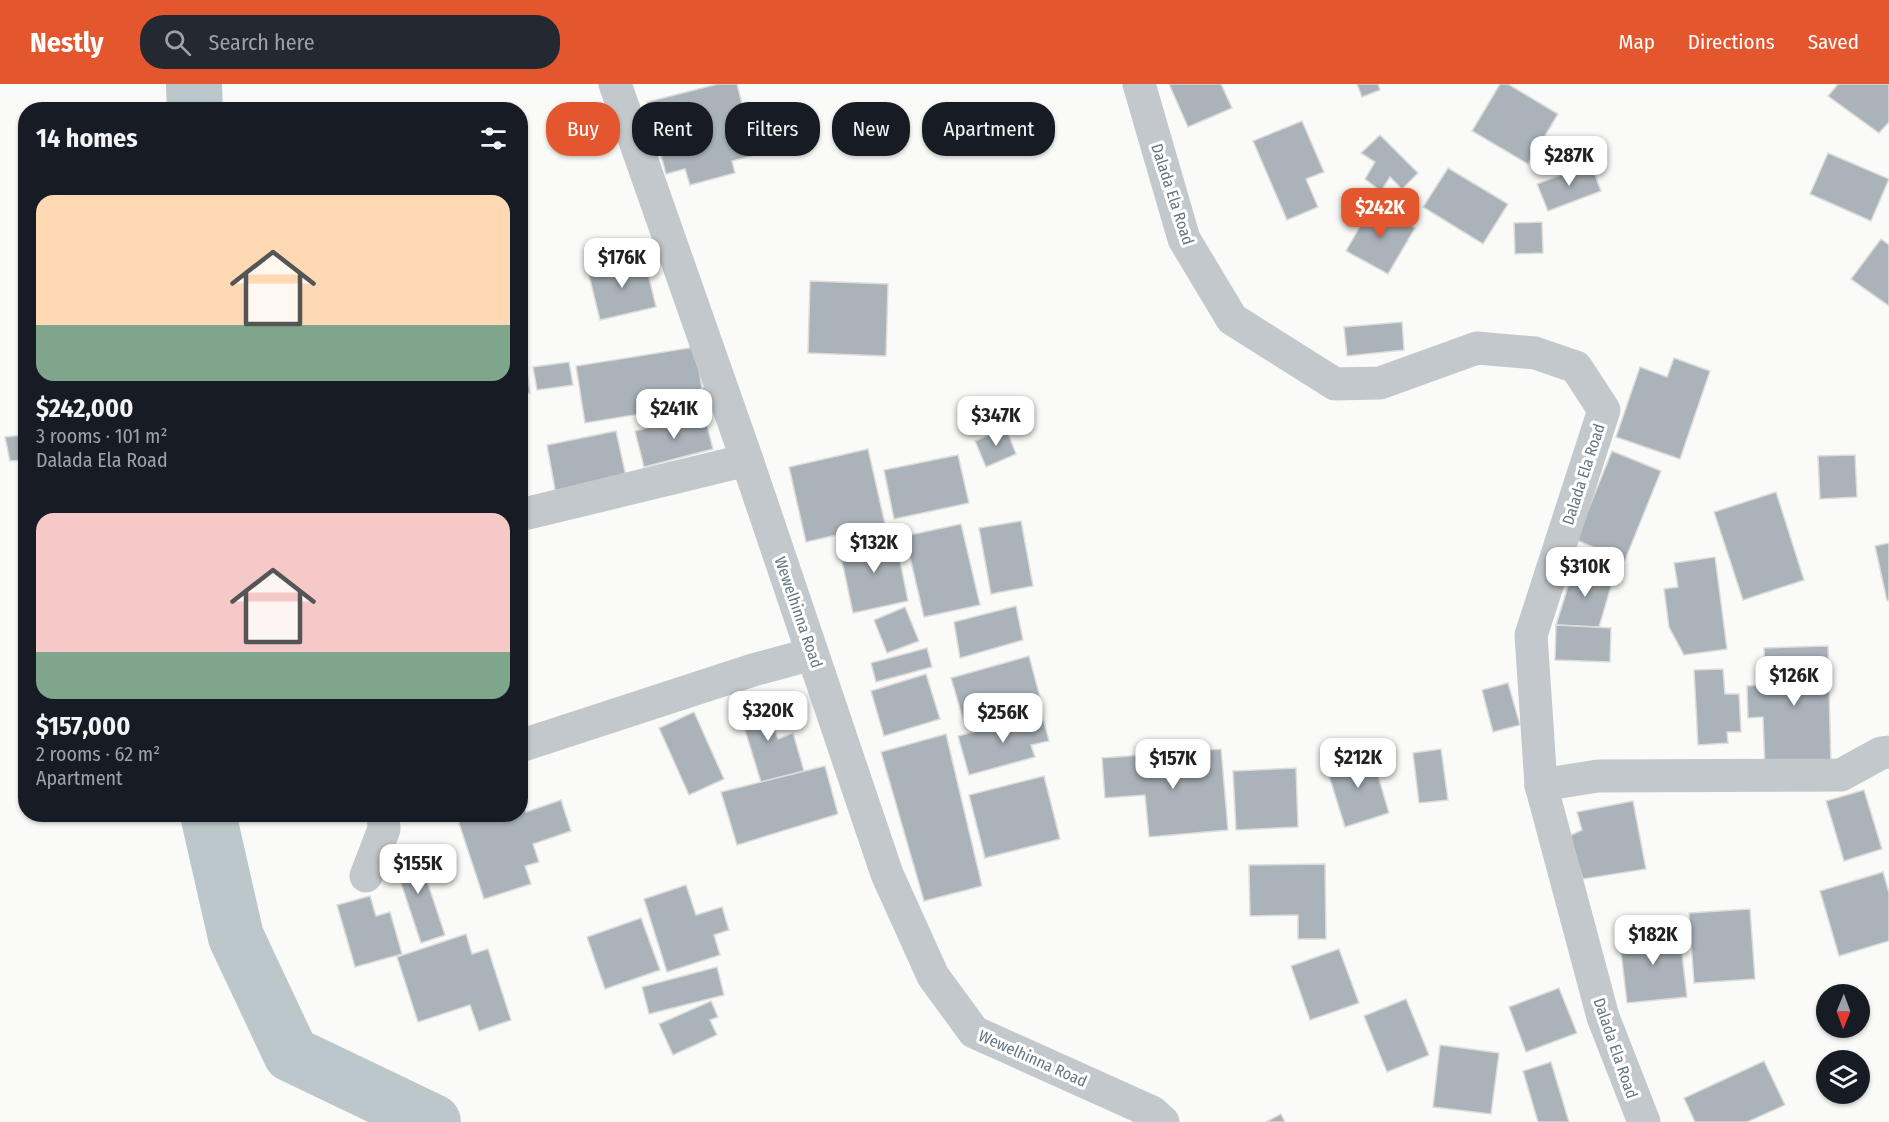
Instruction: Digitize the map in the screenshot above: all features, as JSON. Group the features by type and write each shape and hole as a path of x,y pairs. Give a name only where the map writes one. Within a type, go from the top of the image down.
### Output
{"street":[{"name":"Wewelhinna Road","path":"615,84 747,459 887,874 933,976 974,1032 1152,1112 1163,1122"},
{"name":"Dalada Ela Road","path":"1139,84 1184,239 1232,319 1335,384 1380,383 1477,348 1535,353 1576,367 1604,410 1531,635 1541,785 1603,1017 1644,1122"},
{"path":"528,513 747,459"},
{"path":"528,743 753,670 812,654"},
{"path":"1541,785 1598,776 1841,775 1881,753 1889,752"},
{"path":"366,876 384,829 383,822"}],"building":[{"path":"718,84 737,84 742,102 725,102 725,156 751,156 732,161 735,173 690,185 685,169 666,174 661,156 713,156 713,102 647,102"},
{"path":"1169,84 1221,84 1232,108 1188,127"},
{"path":"1357,84 1378,84 1380,90 1362,97"},
{"path":"1500,84 1508,84 1558,114 1528,164 1472,131"},
{"path":"1838,84 1889,84 1889,122 1879,133 1828,96"},
{"path":"1302,121 1324,172 1306,179 1318,207 1287,220 1253,141"},
{"path":"1380,135 1418,173 1402,189 1390,177 1381,191 1365,179 1375,162 1361,153"},
{"path":"1828,153 1889,179 1871,221 1810,194"},
{"path":"1591,164 1601,191 1548,211 1537,184"},
{"path":"1448,168 1508,204 1483,244 1423,207"},
{"path":"1373,204 1415,228 1388,274 1346,251"},
{"path":"1542,222 1543,253 1515,254 1514,223"},
{"path":"1881,239 1889,245 1889,306 1851,279"},
{"path":"644,257 656,307 600,320 588,271"},
{"path":"810,281 888,284 886,356 808,353"},
{"path":"1402,322 1404,350 1347,356 1344,327"},
{"path":"695,347 702,388 711,386 714,402 585,423 576,366"},
{"path":"1674,358 1710,371 1680,459 1616,437 1640,367 1667,377"},
{"path":"569,362 573,385 537,390 533,367"},
{"path":"704,414 713,449 644,467 635,431"},
{"path":"1006,428 1016,454 986,467 975,441"},
{"path":"616,431 627,481 556,495 547,445"},
{"path":"18,436 18,460 10,461 5,437"},
{"path":"868,449 885,524 806,542 789,467"},
{"path":"1612,451 1661,471 1625,560 1576,540"},
{"path":"958,455 969,503 894,519 884,470"},
{"path":"1855,455 1857,497 1820,499 1818,456"},
{"path":"1776,492 1804,580 1743,600 1714,512"},
{"path":"1021,521 1033,586 991,594 979,528"},
{"path":"961,524 980,605 924,617 905,536"},
{"path":"895,536 908,601 853,613 839,547"},
{"path":"1889,543 1889,600 1887,601 1875,546"},
{"path":"1715,557 1727,649 1684,655 1669,627 1664,589 1678,587 1674,563"},
{"path":"1575,564 1614,576 1599,627 1556,625"},
{"path":"1016,606 1023,640 960,658 954,622"},
{"path":"905,607 919,641 887,653 874,620"},
{"path":"1556,625 1611,628 1610,662 1555,660"},
{"path":"1828,646 1831,767 1765,768 1763,717 1748,718 1747,686 1765,685 1764,648"},
{"path":"927,648 932,667 876,682 871,663"},
{"path":"1029,656 1041,701 964,722 951,678"},
{"path":"1723,669 1725,694 1739,694 1741,732 1727,732 1728,743 1698,745 1694,670"},
{"path":"926,674 940,719 884,736 871,691"},
{"path":"1508,683 1520,725 1493,732 1482,690"},
{"path":"762,693 778,739 793,733 804,771 761,782 737,704"},
{"path":"694,712 724,779 689,795 659,728"},
{"path":"1042,714 1049,741 1031,745 1035,757 969,775 958,736"},
{"path":"946,734 982,886 924,901 881,752"},
{"path":"1221,749 1228,830 1149,837 1145,795 1105,798 1102,758"},
{"path":"1441,749 1448,800 1419,803 1413,753"},
{"path":"1371,752 1389,813 1345,827 1326,766"},
{"path":"825,766 838,814 737,845 721,792"},
{"path":"1296,768 1298,827 1236,830 1233,771"},
{"path":"1044,776 1060,839 985,858 969,795"},
{"path":"1864,790 1882,849 1844,861 1826,801"},
{"path":"561,800 571,831 533,844 539,862 525,866 531,884 484,899 459,822 528,822 528,811"},
{"path":"1633,801 1646,869 1583,879 1569,836 1582,830 1577,812"},
{"path":"416,848 445,935 421,943 392,856"},
{"path":"1325,864 1326,939 1298,939 1298,915 1250,916 1249,865"},
{"path":"1883,872 1889,893 1889,941 1839,956 1820,891"},
{"path":"686,885 696,915 722,907 729,930 714,935 720,955 667,972 644,899"},
{"path":"370,896 376,916 390,912 402,954 355,967 337,905"},
{"path":"1750,909 1755,979 1694,983 1689,913"},
{"path":"641,918 660,970 605,989 587,937"},
{"path":"1679,928 1687,997 1627,1003 1619,934"},
{"path":"466,934 472,954 488,949 511,1020 479,1031 470,1005 418,1022 397,957"},
{"path":"1339,949 1359,1003 1310,1020 1291,966"},
{"path":"717,967 724,995 649,1014 642,987"},
{"path":"1559,988 1577,1033 1526,1052 1509,1007"},
{"path":"1406,999 1429,1055 1387,1072 1364,1016"},
{"path":"711,1001 718,1017 710,1020 717,1035 673,1055 659,1024"},
{"path":"1440,1045 1499,1053 1491,1114 1433,1107"},
{"path":"1764,1061 1785,1105 1747,1122 1695,1122 1684,1098"},
{"path":"1551,1062 1569,1122 1538,1122 1523,1071"},
{"path":"1281,1114 1285,1122 1266,1122"}],"waterway":[{"path":"194,84 195,102"},
{"path":"210,822 236,937 291,1054 433,1122"}]}
